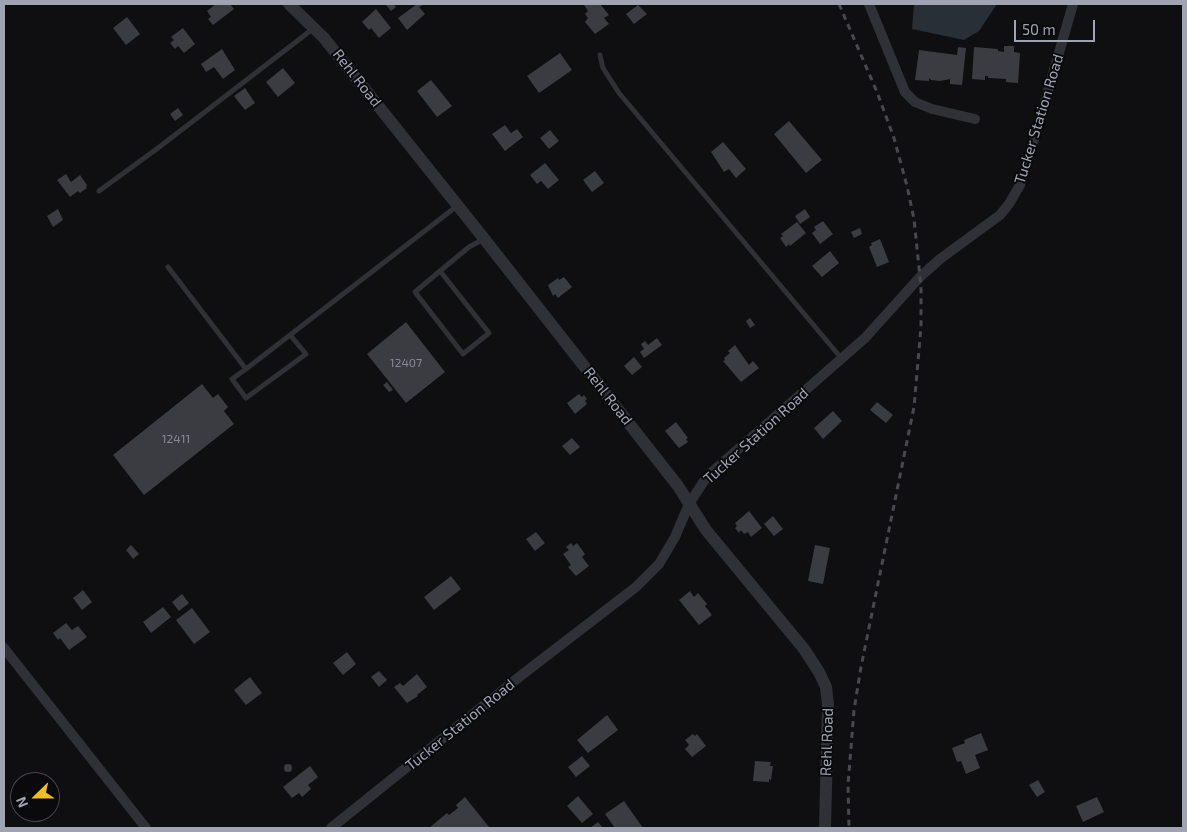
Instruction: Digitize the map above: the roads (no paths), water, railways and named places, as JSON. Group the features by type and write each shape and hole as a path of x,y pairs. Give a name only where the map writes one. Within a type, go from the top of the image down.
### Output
{"street":[{"name":"Rehl Road","path":"289,4 324,38 458,206 678,486 706,530 804,649 819,672 826,686 828,705 825,828"},
{"path":"869,4 905,92 915,102 932,109 975,119"},
{"name":"Tucker Station Road","path":"331,828 523,674 636,587 659,564 675,537 689,504 712,472 842,360 865,338 920,277 940,259 1000,215 1020,185 1073,4"},
{"path":"4,648 146,828"}],"lane":[{"path":"99,191 315,28"},
{"path":"600,55 603,68 625,100 842,360"},
{"path":"290,335 306,354 246,398 232,379 458,206"},
{"path":"440,271 489,333 463,354 415,292 440,271 469,247 484,239"},
{"path":"168,267 246,369"}],"railway":[{"path":"839,4 877,92 894,138 914,219 921,287 921,327 914,407 854,710 848,785 849,828"}]}
